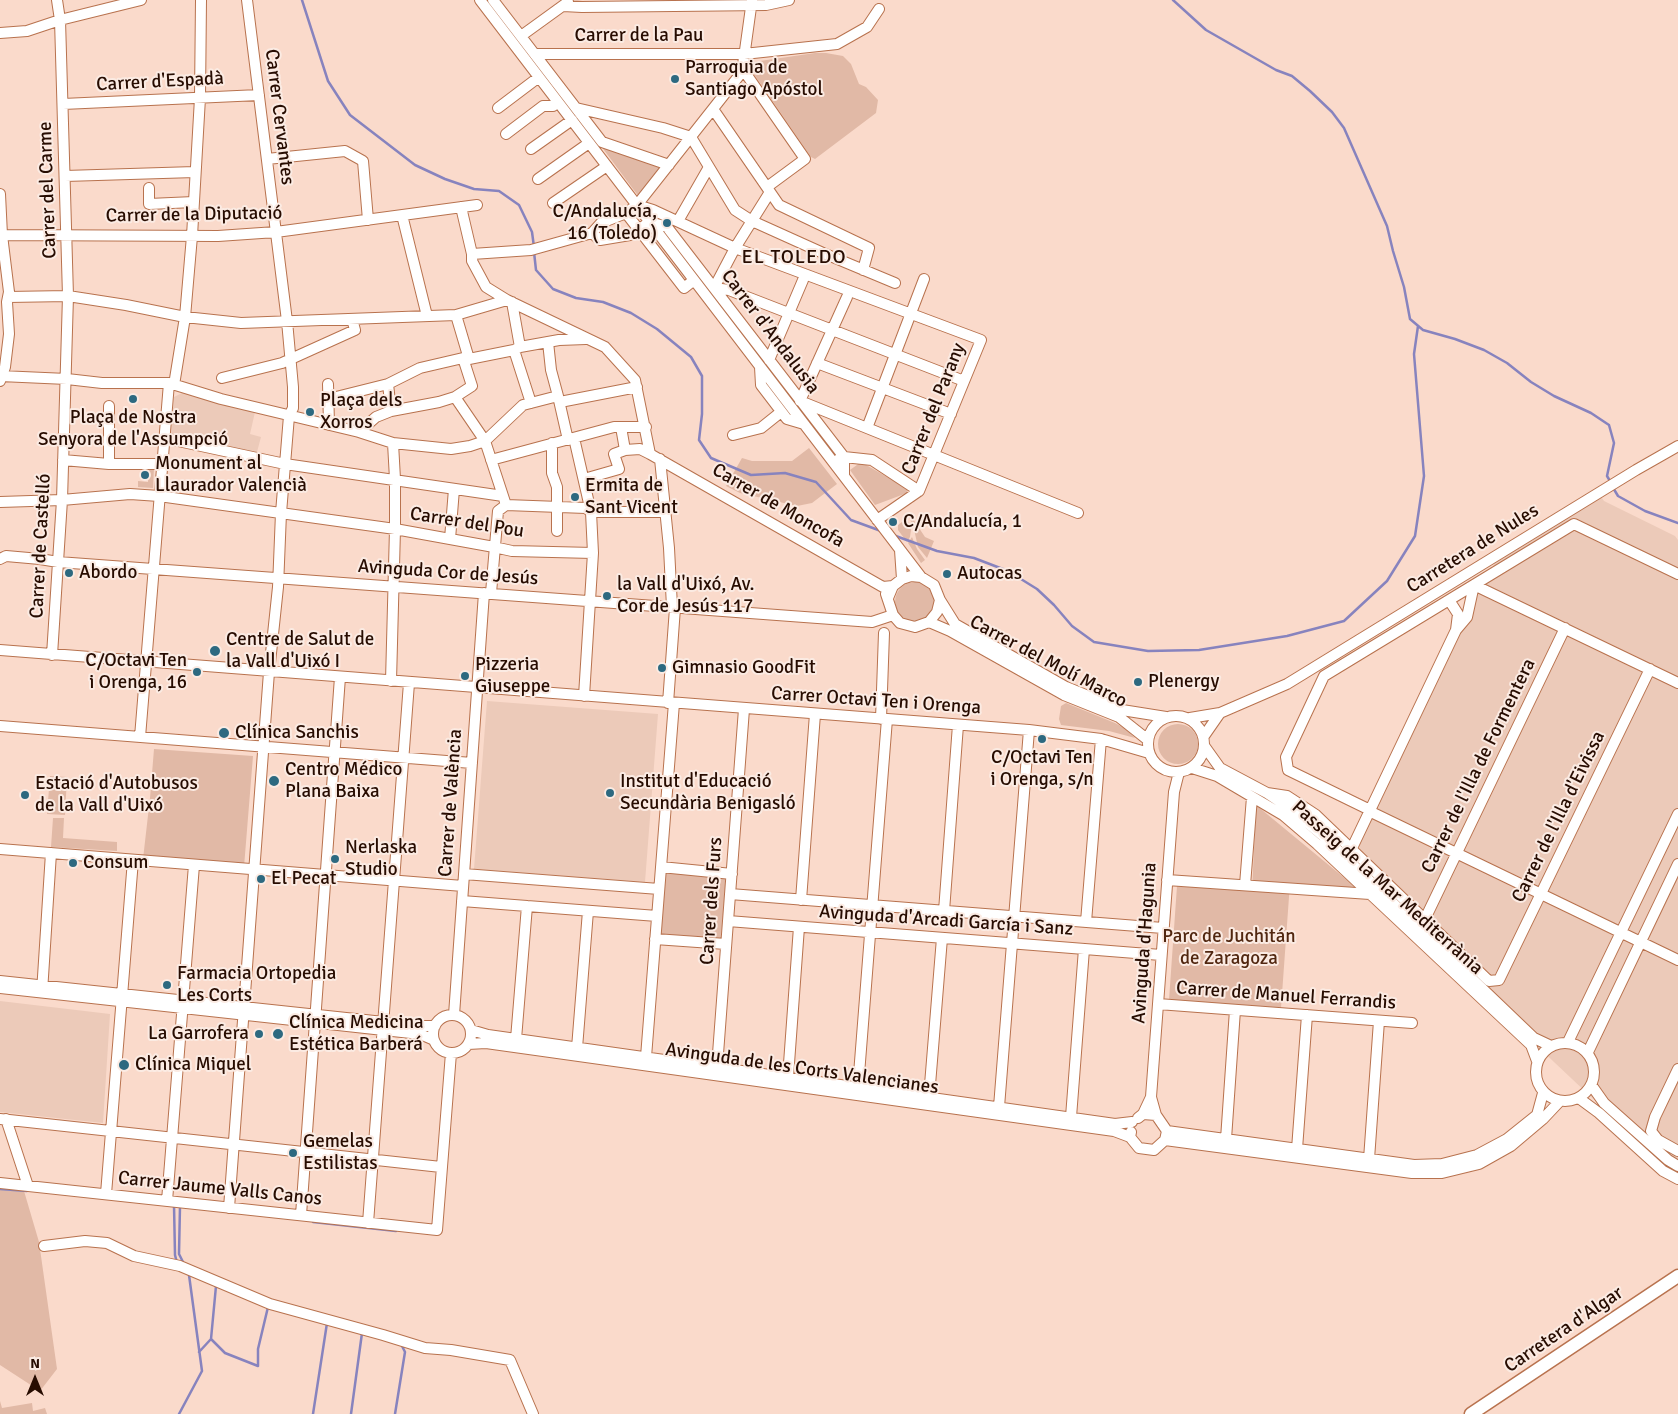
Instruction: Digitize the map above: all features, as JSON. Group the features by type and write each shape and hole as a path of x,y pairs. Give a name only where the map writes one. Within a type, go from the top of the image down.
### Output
{"main road":[{"name":"Carretera d'Algar","path":"1471,1414 1678,1276"}],"street":[{"name":"Carrer del Carme","path":"57,0 60,20 65,176 68,296 67,379"},
{"path":"0,33 27,31 60,20 141,0"},
{"path":"140,737 164,438 165,398 171,384 185,317 192,236 200,98 201,0"},
{"name":"Carrer Cervantes","path":"247,0 287,321 293,387 293,408 289,416"},
{"name":"Carrer d'Andalusia","path":"480,0 921,577"},
{"path":"493,0 602,142 669,165"},
{"path":"521,36 564,2 582,8 752,2 766,5 789,0"},
{"path":"472,254 531,250 592,233 601,223 626,213 637,205 742,72 752,2"},
{"name":"Carrer de la Pau","path":"535,54 744,54 837,44 867,27 879,9"},
{"path":"742,68 805,160 768,190 714,288 729,290 964,381"},
{"path":"498,108 539,77"},
{"name":"Carrer d'Espadà","path":"63,104 259,95"},
{"path":"506,134 543,106 553,106 558,102"},
{"path":"576,108 663,128 691,137 735,210 752,221 895,283"},
{"path":"713,109 779,205 869,248 863,270"},
{"path":"531,149 572,120"},
{"path":"538,178 589,143"},
{"path":"267,159 345,151 363,161 368,220"},
{"path":"553,204 607,166"},
{"path":"678,221 709,168"},
{"path":"65,176 195,172"},
{"path":"149,188 149,204 194,202"},
{"path":"0,194 1,235 10,292 5,299 9,334 5,367 0,378 171,384 221,399 360,432 393,443 451,449 485,441 523,405 637,387"},
{"name":"Carrer de la Diputació","path":"1,235 218,236 276,232 477,205"},
{"path":"637,205 653,210 735,248 911,314"},
{"path":"461,207 472,261 486,287 509,301 605,347 635,380 645,425 656,456 665,512 673,608 671,703 661,868 646,1057"},
{"name":"Carrer d'Andalusia","path":"626,213 684,288 694,280"},
{"path":"402,215 427,316"},
{"path":"592,233 600,240 630,235 650,222"},
{"name":"Carrer d'Andalusia","path":"650,222 667,227 844,457"},
{"path":"648,241 658,234"},
{"path":"660,256 670,248"},
{"path":"867,428 924,279"},
{"path":"769,360 804,280"},
{"path":"5,299 68,296 185,317 241,323 456,315 509,301"},
{"path":"847,296 800,400 1078,513"},
{"path":"509,301 517,348 531,403"},
{"name":"Carrer del Parany","path":"877,520 919,491 981,340 911,314"},
{"path":"360,432 376,417 391,411 455,397 472,386 456,315"},
{"path":"222,378 282,363 355,330 352,319"},
{"path":"328,399 388,384 420,368 548,342 587,339"},
{"path":"548,342 551,370 584,479 591,512 593,553 584,696"},
{"path":"817,364 951,414"},
{"name":"Carrer d'Andalusia","path":"760,367 761,385 787,419 804,424"},
{"name":"Carrer de Castelló","path":"52,655 62,500 67,379"},
{"path":"328,384 328,399 333,426"},
{"path":"388,384 391,411"},
{"path":"455,397 485,441 504,501"},
{"path":"109,406 109,464"},
{"path":"733,435 761,428 782,412"},
{"path":"229,1208 269,672 278,587 281,513 289,416"},
{"path":"491,460 617,427 645,425"},
{"path":"617,427 622,451"},
{"path":"164,438 285,464 454,488 504,501 562,508 586,508 591,512 665,512"},
{"path":"390,681 395,530 393,443"},
{"path":"552,443 552,473 557,487 557,530"},
{"name":"Carretera de Nules","path":"1190,718 1220,713 1287,684 1678,446"},
{"path":"584,479 618,469 614,454 622,451 640,449 656,456"},
{"name":"Carrer de Moncofa","path":"656,456 888,586"},
{"path":"833,462 844,457 844,476"},
{"name":"Carrer del Parany","path":"844,457 872,460 919,491"},
{"path":"63,460 109,464 162,464"},
{"path":"450,539 454,488"},
{"name":"Carrer del Pou","path":"0,502 62,500 130,494 159,496 395,530 512,551 593,553"},
{"name":"Carrer de València","path":"454,1015 477,688 498,511 504,501"},
{"name":"Carretera de Nules","path":"1370,810 1288,770 1286,757 1324,676 1574,524 1678,574"},
{"path":"900,549 902,578"},
{"name":"Avinguda Cor de Jesús","path":"0,559 6,556 58,562 872,622 896,619"},
{"path":"911,576 921,577 934,585 940,600 937,612 929,622 915,627 896,619 888,598 888,586 902,578 911,576"},
{"path":"1352,848 1456,630 1467,617 1474,585 1678,683"},
{"name":"Carrer del Molí Marco","path":"940,600 955,624 1066,687 1122,710 1166,717"},
{"path":"1449,600 1458,614 1456,630"},
{"path":"858,1087 884,719 884,633 896,619"},
{"path":"872,622 884,633"},
{"name":"Carrer del Molí Marco","path":"929,622 950,631 1064,695 1119,717 1148,740"},
{"name":"Carrer de l'Illa de Formentera","path":"1425,919 1565,628"},
{"name":"Carrer Octavi Ten i Orenga","path":"0,650 1029,730 1101,739 1149,753"},
{"name":"Carretera de Nules","path":"1287,684 1301,681 1336,663 1349,661"},
{"name":"Carrer de l'Illa d'Eivissa","path":"1499,980 1650,669"},
{"path":"301,1216 340,677"},
{"path":"368,1223 408,682"},
{"name":"Carrer dels Furs","path":"717,1067 744,708"},
{"path":"1205,742 1199,726 1190,718 1178,715 1166,717 1154,726 1148,740 1149,753 1156,764 1168,771 1179,772 1192,768 1201,759 1205,742 1220,713"},
{"path":"801,900 815,714"},
{"path":"944,911 958,725"},
{"path":"0,726 472,763"},
{"path":"999,1107 1029,730"},
{"path":"1086,922 1101,739"},
{"name":"Passeig de la Mar Mediterrània","path":"1205,742 1220,768 1267,793 1291,809 1322,835 1534,1038 1551,1046"},
{"name":"Passeig de la Mar Mediterrània","path":"1192,768 1217,776 1283,815 1317,844 1531,1045 1537,1061"},
{"name":"Avinguda d'Hagunia","path":"1168,771 1174,792"},
{"name":"Avinguda d'Hagunia","path":"1143,1114 1150,1097 1174,792 1179,772"},
{"name":"Passeig de la Mar Mediterrània","path":"1267,793 1287,796 1316,815 1489,981 1499,980"},
{"path":"1245,885 1252,797"},
{"path":"1370,810 1678,960"},
{"path":"1568,1042 1678,814"},
{"path":"0,849 463,886"},
{"path":"42,989 52,853"},
{"path":"106,1194 133,860"},
{"path":"1588,1052 1678,864"},
{"path":"167,1201 194,865"},
{"path":"661,868 732,874"},
{"path":"464,874 659,889"},
{"path":"1167,880 1370,894"},
{"name":"Avinguda d'Arcadi García i Sanz","path":"730,894 1163,928"},
{"path":"462,901 657,916"},
{"path":"516,1039 527,906"},
{"path":"577,1048 588,911"},
{"name":"Avinguda d'Arcadi García i Sanz","path":"728,921 1161,955"},
{"path":"788,1078 799,927"},
{"path":"929,1097 942,938"},
{"path":"655,939 726,944"},
{"path":"1070,1117 1084,949"},
{"path":"0,980 42,989"},
{"path":"0,988 42,989 383,1026 435,1026"},
{"name":"Carrer de Manuel Ferrandis","path":"1158,1004 1412,1023"},
{"path":"1226,1139 1235,1010"},
{"path":"454,1015 465,1020 471,1030 471,1035 468,1044 459,1052 451,1053 440,1049 434,1040 433,1030 443,1017 454,1015"},
{"path":"1297,1149 1307,1015"},
{"path":"1369,1159 1380,1021"},
{"path":"383,1026 420,1034 434,1040"},
{"name":"Avinguda de les Corts Valencianes","path":"471,1030 488,1035 577,1048 1115,1124 1132,1122"},
{"path":"1166,1135 1412,1173 1442,1173 1479,1164 1511,1146 1543,1119 1559,1102 1580,1099 1592,1086 1596,1068 1588,1052 1579,1045 1568,1042 1551,1046 1537,1061 1536,1078 1543,1092 1559,1102"},
{"name":"Avinguda de les Corts Valencianes","path":"468,1044 486,1043 1114,1131 1130,1137"},
{"path":"28,1186 3,1119 441,1167 451,1053"},
{"path":"1678,1069 1655,1117 1651,1131 1658,1140 1678,1150"},
{"path":"1592,1086 1604,1103 1668,1160 1678,1166"},
{"path":"1166,1135 1226,1139 1414,1165 1442,1164 1476,1155 1507,1139 1537,1115 1543,1092"},
{"name":"Avinguda d'Hagunia","path":"1150,1097 1156,1115"},
{"path":"1580,1099 1599,1113 1663,1171 1678,1179"},
{"path":"1143,1114 1156,1115 1166,1135 1154,1150 1139,1148 1130,1137 1132,1122 1143,1114"},
{"name":"Carrer Jaume Valls Canos","path":"0,1183 437,1230 441,1167"},
{"path":"44,1246 85,1242 107,1243 134,1256 180,1266 270,1304 425,1348 451,1350 510,1360 533,1414"}],"shaded area":[{"path":"184,392 255,412 250,434 261,437 257,452 171,434 174,397"},
{"path":"1597,491 1604,501 1675,536 1678,540 1678,1172 1661,1163 1340,860 1503,547"},
{"name":"Institut d'Educació Secundària Benigasló","path":"487,701 658,714 645,882 474,869"},
{"path":"0,1001 110,1014 103,1123 0,1112"}],"green space":[{"path":"815,53 843,56 851,64 859,84 866,87 878,100 876,113 815,159 811,157 749,67 753,62"},
{"path":"601,146 662,166 639,197"},
{"path":"809,448 837,484 812,503 797,506 740,493 726,486 742,458 752,461 792,461"},
{"path":"861,462 908,489 907,493 875,505 850,470"},
{"path":"149,468 154,468 153,488 138,487 138,481 148,482"},
{"path":"911,516 925,537 934,541 927,558 918,547 913,525 909,517"},
{"path":"906,519 910,524 911,530 907,542 898,530 898,525"},
{"path":"912,537 917,549 925,560 921,563 908,543"},
{"path":"915,582 929,588 935,602 929,616 915,622 901,616 895,602 901,588"},
{"path":"1066,703 1115,723 1126,729 1135,738 1109,731 1061,725 1059,719 1061,706"},
{"path":"1178,724 1189,727 1195,733 1198,744 1195,755 1189,761 1178,764 1167,761 1161,755 1158,744 1161,733 1167,727"},
{"path":"154,749 253,756 244,867 143,859"},
{"path":"50,776 67,777 65,815 47,814"},
{"name":"Parc de Juchitán de Zaragoza","path":"1256,805 1359,890 1290,883 1281,1008 1169,1000 1177,886 1252,891"},
{"path":"53,818 64,818 63,838 117,842 117,851 51,847"},
{"path":"664,872 726,877 721,939 660,935"},
{"path":"0,1189 24,1191 39,1242 57,1369 40,1391 0,1365"},
{"path":"0,1401 2,1408 32,1403 33,1411 45,1408 47,1414 0,1414"}],"waterway":[{"path":"302,0 328,81 350,115 415,165 445,179 474,189 499,191 519,205 532,232 534,247"},
{"path":"1173,0 1206,30 1276,70 1292,76 1332,112 1344,128 1387,226 1404,287 1410,319 1423,330 1484,350 1507,363 1531,382 1554,396 1591,413 1609,425 1614,443 1607,476 1610,481"},
{"path":"534,252 536,270 553,289 576,298 603,302 631,313 657,329 691,357 702,376 702,414 699,440 711,458 751,475 785,473 816,482 851,520 881,531"},
{"path":"893,535 937,551 974,558 1008,571 1037,589 1072,626 1094,642 1148,651 1199,650 1287,636 1344,621 1387,581 1415,536 1424,476 1414,354 1418,326"},
{"path":"1612,486 1618,496 1645,511 1678,523"},
{"path":"0,1189 27,1191"},
{"path":"174,1205 175,1255 177,1263"},
{"path":"180,1206 179,1254 184,1264"},
{"path":"313,1222 396,1231"},
{"path":"179,1414 202,1371 189,1275"},
{"path":"199,1352 211,1339 216,1286"},
{"path":"211,1339 225,1353 258,1366 258,1349 268,1307"},
{"path":"313,1414 327,1323"},
{"path":"351,1414 362,1333"},
{"path":"395,1414 405,1352 401,1344"}],"place":[{"name":"Parroquia de Santiago Apóstol","path":"675,79"},
{"name":"C/Andalucía, 16 (Toledo)","path":"667,223"},
{"name":"Plaça de Nostra Senyora de l'Assumpció","path":"133,399"},
{"name":"Plaça dels Xorros","path":"310,412"},
{"name":"Monument al Llaurador Valencià","path":"145,475"},
{"name":"Ermita de Sant Vicent","path":"575,497"},
{"name":"C/Andalucía, 1","path":"893,522"},
{"name":"Abordo","path":"69,573"},
{"name":"Autocas","path":"947,574"},
{"name":"la Vall d'Uixó, Av. Cor de Jesús 117","path":"607,596"},
{"name":"Centre de Salut de la Vall d'Uixó I","path":"215,651"},
{"name":"Gimnasio GoodFit","path":"662,668"},
{"name":"C/Octavi Ten i Orenga, 16","path":"197,672"},
{"name":"Pizzeria Giuseppe","path":"465,676"},
{"name":"Plenergy","path":"1138,682"},
{"name":"Clínica Sanchis","path":"224,733"},
{"name":"C/Octavi Ten i Orenga, s/n","path":"1042,739"},
{"name":"Centro Médico Plana Baixa","path":"274,781"},
{"name":"Institut d'Educació Secundària Benigasló","path":"610,793"},
{"name":"Estació d'Autobusos de la Vall d'Uixó","path":"25,795"},
{"name":"Nerlaska Studio","path":"335,859"},
{"name":"Consum","path":"73,863"},
{"name":"El Pecat","path":"261,879"},
{"name":"Farmacia Ortopedia Les Corts","path":"167,985"},
{"name":"La Garrofera","path":"259,1034"},
{"name":"Clínica Medicina Estética Barberá","path":"278,1034"},
{"name":"Clínica Miquel","path":"124,1065"},
{"name":"Gemelas Estilistas","path":"293,1153"}],"district":[{"name":"EL TOLEDO","path":"794,258"}]}
